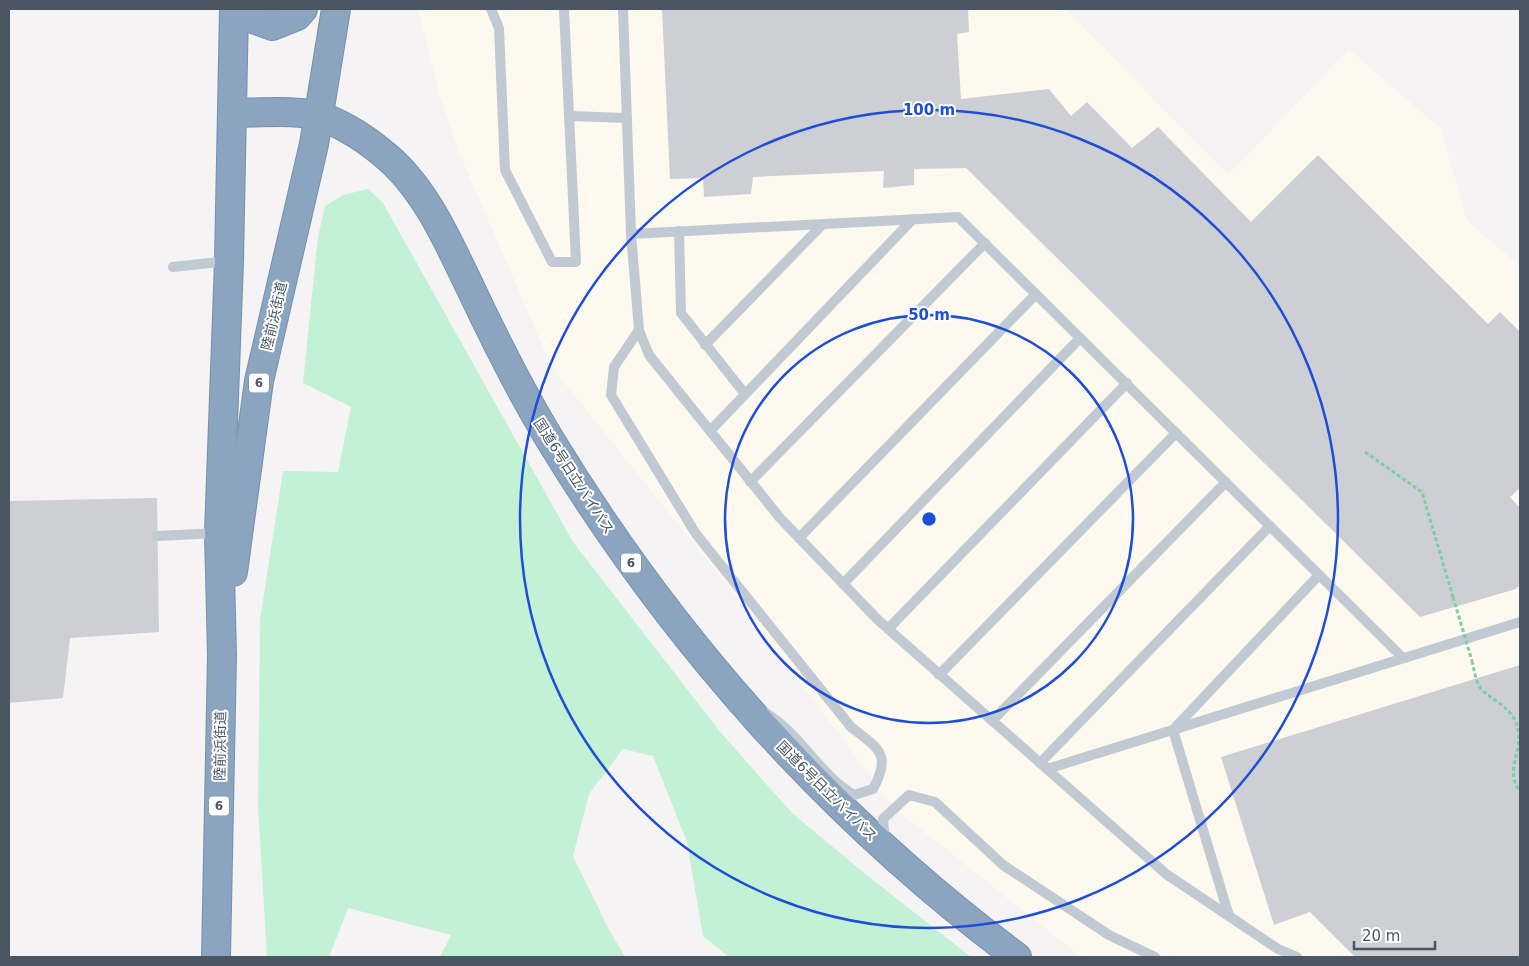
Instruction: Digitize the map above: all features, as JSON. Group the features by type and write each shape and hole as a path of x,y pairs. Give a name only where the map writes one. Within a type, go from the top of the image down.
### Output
{"highway":[{"name":"陸前浜街道","path":"216,957 222,655 219,533 229,261 234,9"},
{"path":"242,9 253,19 272,26 297,16 303,9"},
{"name":"陸前浜街道","path":"222,655 259,381 320,116 336,9"},
{"name":"国道6号日立バイパス","path":"232,113 277,112 320,116 352,132 395,164 426,202 447,240 520,392 590,506 657,598 729,690 840,806 886,850 1017,957"}],"lane":[{"path":"491,9 499,28 505,170 552,262 576,262 564,9"},
{"path":"623,9 631,234 639,330 649,355 780,518 888,628 1166,874 1278,949 1297,957"},
{"path":"569,116 627,118"},
{"path":"631,234 958,216 1403,658"},
{"path":"710,431 913,219"},
{"path":"705,345 823,224"},
{"path":"679,231 681,313 745,394"},
{"path":"750,482 985,243"},
{"path":"173,267 229,261"},
{"path":"799,538 1036,294"},
{"path":"639,330 614,368 611,395 696,534 852,726 875,746 883,758 881,774 873,789 854,795 840,786 780,722 729,690"},
{"path":"843,584 1080,338"},
{"path":"888,628 1126,383"},
{"path":"939,675 1176,433"},
{"path":"992,721 1226,482"},
{"path":"1044,766 1270,526"},
{"path":"157,536 219,533"},
{"path":"1173,730 1319,575"},
{"path":"1044,766 1173,730 1520,622"},
{"path":"1173,730 1229,916"},
{"path":"886,850 884,819 909,795 935,802 1003,865 1109,936 1155,957"}],"path":[{"path":"1364,452 1422,492 1480,688 1505,706 1518,728 1517,749 1512,769 1520,792"}],"shaded area":[{"path":"418,9 1066,9 1228,175 1349,49 1441,129 1467,221 1520,266 1520,957 1081,957 894,808 716,571 552,368 461,157 440,97"}],"green space":[{"path":"368,189 383,203 573,542 721,733 793,814 864,873 971,957 729,957 703,936 687,842 653,756 623,749 589,794 573,856 608,928 625,957 440,957 451,935 348,908 329,957 267,957 258,807 260,620 283,471 338,472 351,407 303,383 318,237 325,206 343,195"}],"building":[{"path":"662,9 968,9 969,32 957,34 961,99 1049,89 1071,116 1087,102 1132,148 1158,127 1251,222 1318,155 1488,324 1500,312 1520,332 1520,488 1510,497 1520,508 1520,585 1516,589 1420,617 966,168 914,169 914,185 883,188 884,171 753,177 751,194 704,197 703,178 670,179"},
{"path":"157,498 159,632 70,638 63,698 9,703 9,501"},
{"path":"1520,665 1520,957 1355,957 1310,912 1274,925 1221,757"}]}
